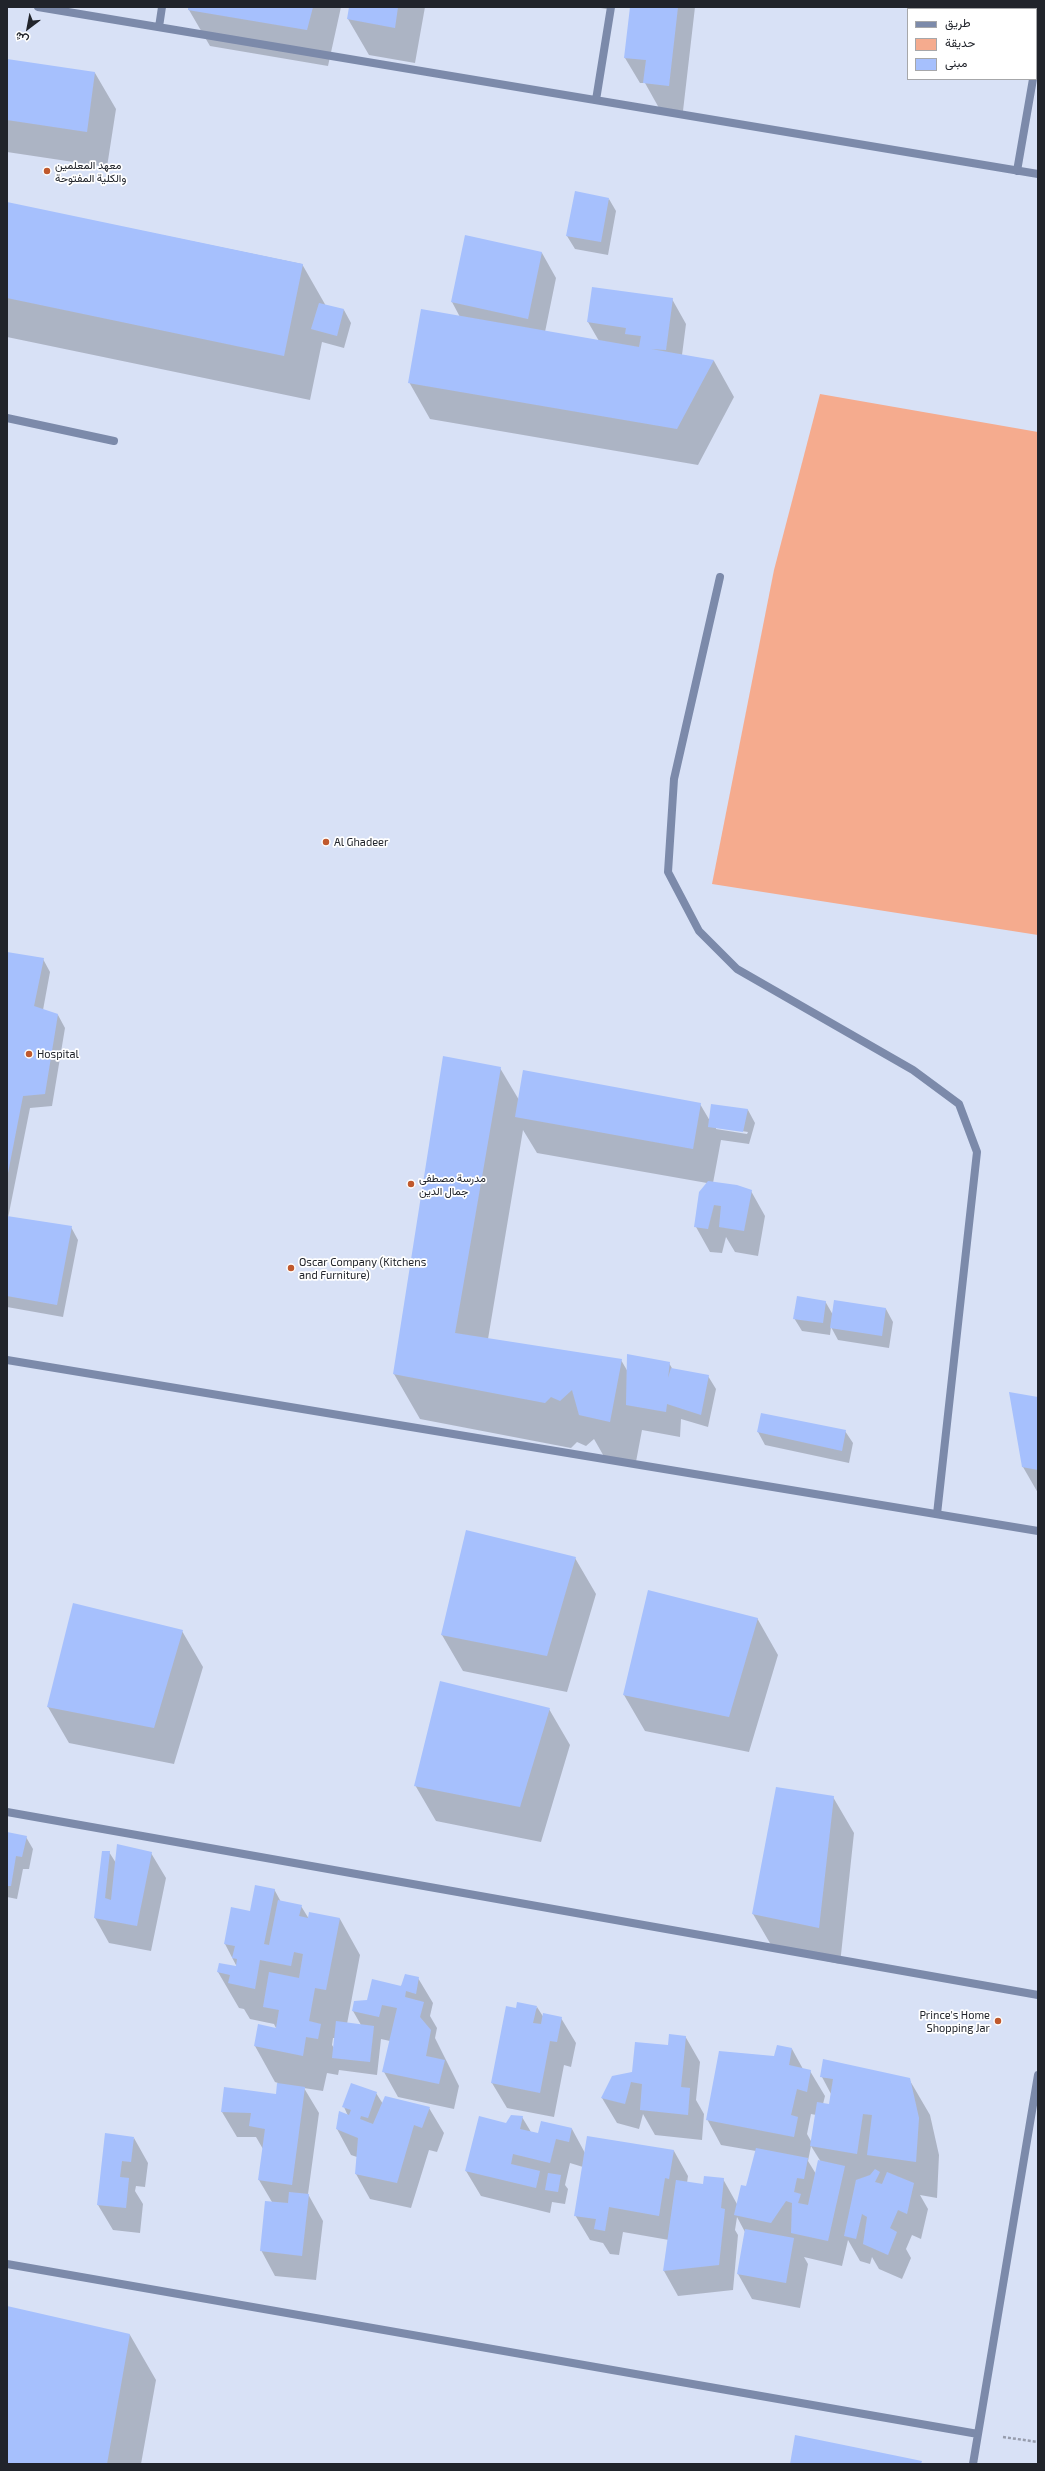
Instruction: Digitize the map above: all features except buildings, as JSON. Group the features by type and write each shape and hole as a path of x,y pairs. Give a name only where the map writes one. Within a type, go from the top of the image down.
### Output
{"street":[{"path":"38,7 1038,174"},
{"path":"159,27 162,7"},
{"path":"596,100 611,7"},
{"path":"1017,171 1033,80"},
{"path":"7,418 114,441"},
{"path":"720,577 674,779 668,872 698,931 738,969 913,1070 959,1104 977,1152 937,1514"},
{"path":"7,1360 1038,1531"},
{"path":"7,1812 1038,1996"},
{"path":"973,2464 1038,2075"},
{"path":"7,2264 978,2434"}],"path":[{"path":"978,2434 1038,2442"}],"green space":[{"path":"820,394 1038,432 1038,935 712,884 774,570"}],"place":[{"name":"معهد المعلمين والكلية المفتوحة","path":"47,171"},
{"name":"Al Ghadeer","path":"326,842"},
{"name":"Hospital","path":"29,1054"},
{"name":"مدرسة مصطفى جمال الدين","path":"411,1184"},
{"name":"Oscar Company (Kitchens and Furniture)","path":"291,1268"},
{"name":"Prince's Home Shopping Jar","path":"998,2021"}]}
